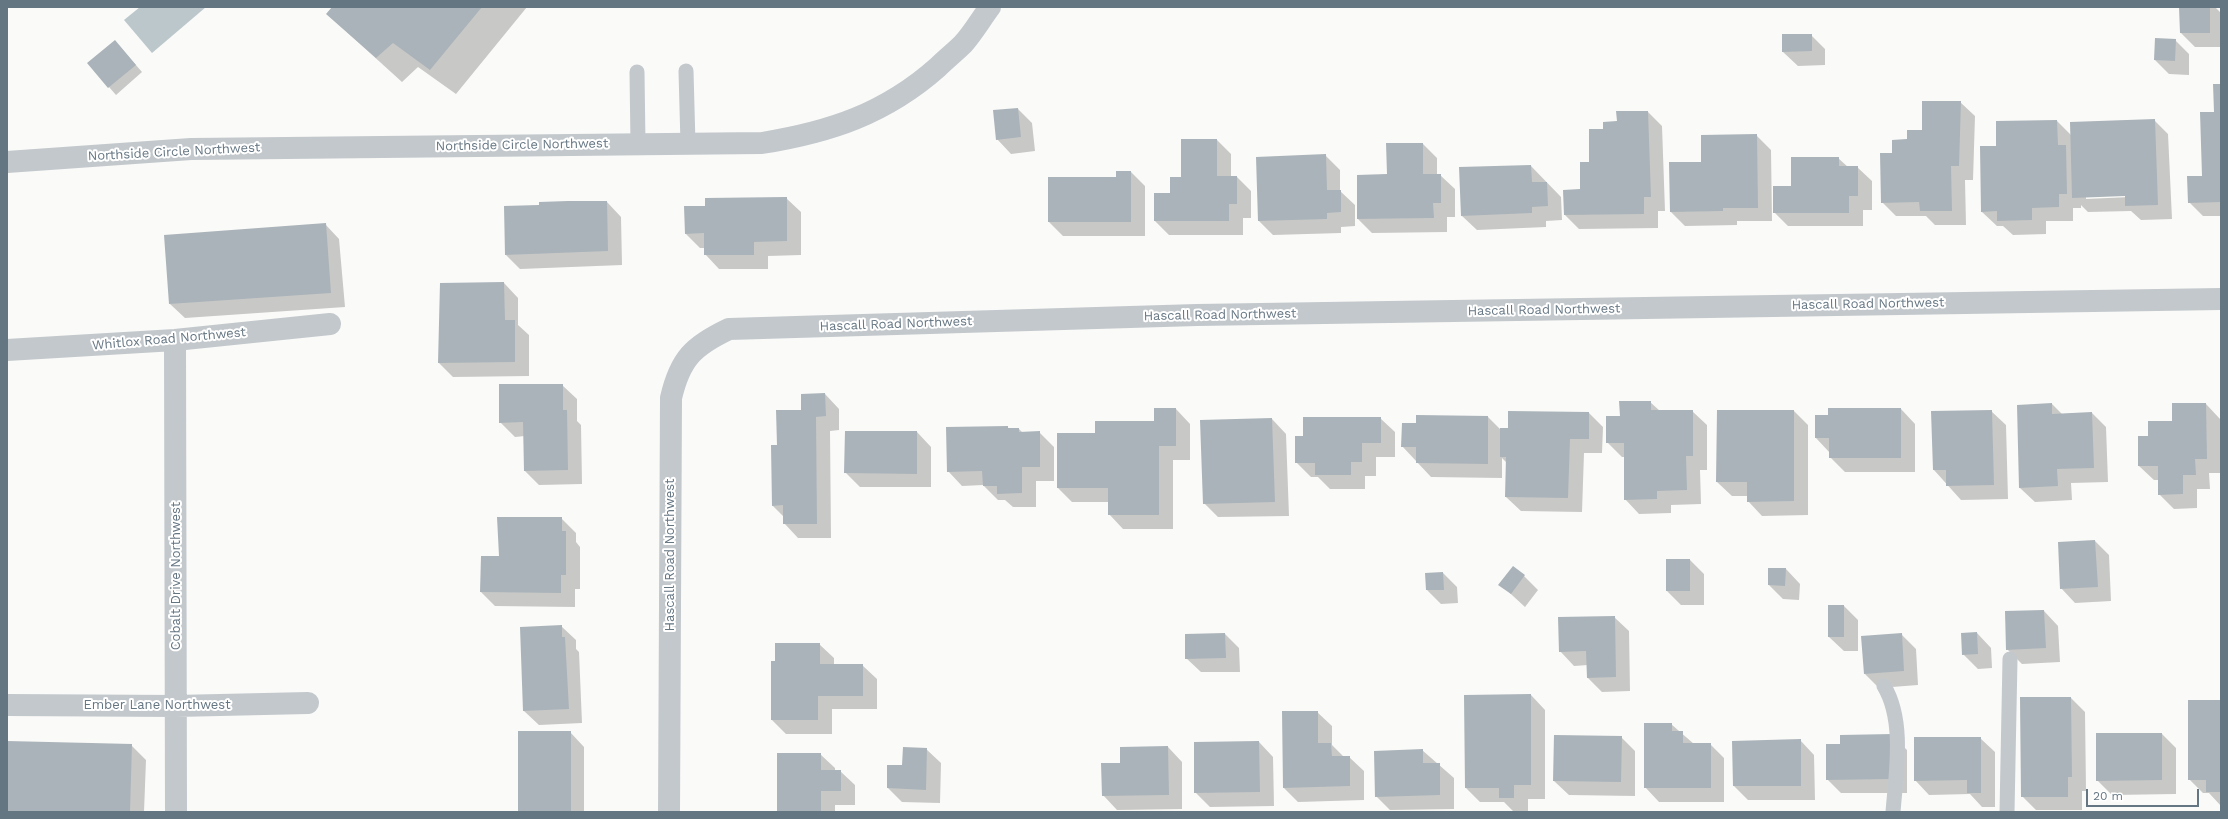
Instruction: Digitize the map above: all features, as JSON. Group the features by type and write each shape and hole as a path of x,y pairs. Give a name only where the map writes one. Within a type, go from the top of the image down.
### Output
{"street":[{"name":"Northside Circle Northwest","path":"7,162 191,149 762,143 802,137 842,125 880,108 916,86 962,44 990,7"},
{"name":"Hascall Road Northwest","path":"669,812 671,398 676,376 689,355 707,339 729,329 1205,315 2221,299"},
{"name":"Whitlox Road Northwest","path":"7,350 175,340 330,324"},
{"name":"Cobalt Drive Northwest","path":"175,340 176,812"},
{"name":"Ember Lane Northwest","path":"7,705 176,706 308,703"}],"lane":[{"path":"686,71 688,144"},
{"path":"637,72 638,144"},
{"path":"2007,812 2010,658"},
{"path":"1884,686 1890,696 1898,744 1898,778 1893,812"}],"shaded area":[{"path":"140,7 206,7 152,53 124,20"}],"building":[{"path":"332,7 482,7 430,70 393,43 376,58 326,14"},
{"path":"2179,7 2210,7 2210,33 2180,33"},
{"path":"1782,34 1812,34 1812,51 1782,52"},
{"path":"2155,38 2176,39 2175,61 2154,60"},
{"path":"115,40 136,65 108,88 87,63"},
{"path":"2213,84 2221,84 2221,202 2188,203 2187,176 2202,176 2200,112 2214,112"},
{"path":"1922,101 1961,101 1959,166 1951,166 1952,211 1920,211 1919,202 1881,203 1880,153 1892,153 1892,140 1907,139 1907,130 1922,130"},
{"path":"1018,108 1021,137 996,140 993,110"},
{"path":"1616,111 1648,111 1651,197 1644,197 1644,214 1564,215 1563,190 1580,189 1580,162 1589,162 1589,129 1603,129 1603,122 1617,121"},
{"path":"2155,119 2158,205 2125,206 2125,196 2072,198 2070,122"},
{"path":"2057,120 2058,145 2066,145 2067,194 2059,194 2059,207 2032,208 2032,220 1997,221 1997,211 1981,212 1980,146 1996,146 1996,121"},
{"path":"1757,134 1758,208 1723,208 1723,211 1670,212 1669,162 1701,162 1701,135"},
{"path":"1181,139 1217,139 1217,176 1237,176 1237,204 1229,204 1229,221 1154,221 1154,193 1170,193 1170,177 1181,177"},
{"path":"1386,143 1423,143 1423,174 1441,174 1441,203 1433,203 1434,218 1357,219 1357,175 1387,174"},
{"path":"1326,154 1327,190 1341,190 1341,212 1327,213 1327,219 1258,221 1256,157"},
{"path":"1791,157 1839,157 1839,166 1858,166 1858,196 1849,196 1849,213 1773,213 1773,186 1791,186"},
{"path":"1531,165 1532,182 1547,182 1548,206 1532,207 1532,213 1461,216 1459,167"},
{"path":"1116,171 1131,171 1131,222 1048,222 1048,177 1116,177"},
{"path":"787,197 787,241 754,242 754,255 704,255 704,233 685,234 684,206 705,206 705,198"},
{"path":"607,201 608,251 505,255 504,206 539,205 539,202"},
{"path":"326,223 331,293 169,304 164,235"},
{"path":"504,282 505,320 515,320 515,362 438,363 440,283"},
{"path":"499,384 563,384 563,410 567,410 568,470 524,471 523,422 499,423"},
{"path":"825,393 826,416 816,417 817,524 783,524 783,505 772,506 771,445 777,445 776,410 801,410 801,394"},
{"path":"1619,401 1651,401 1651,410 1693,410 1693,456 1686,456 1687,490 1657,491 1657,499 1624,500 1624,443 1606,443 1606,416 1620,416"},
{"path":"2052,403 2052,414 2092,412 2094,468 2057,469 2058,486 2019,488 2017,405"},
{"path":"2172,403 2206,403 2207,459 2195,459 2196,475 2183,475 2183,494 2158,495 2158,466 2138,466 2138,436 2148,436 2148,421 2172,421"},
{"path":"1154,408 1176,408 1176,446 1159,446 1159,515 1108,515 1108,488 1057,488 1057,433 1095,433 1095,421 1154,421"},
{"path":"1828,408 1901,408 1901,458 1829,458 1829,438 1815,438 1815,415 1828,415"},
{"path":"1717,410 1794,410 1794,501 1747,502 1747,482 1716,482"},
{"path":"1992,410 1994,485 1946,486 1946,470 1933,470 1931,411"},
{"path":"1508,411 1589,412 1589,439 1570,439 1568,498 1505,497 1506,457 1500,457 1500,428 1508,428"},
{"path":"1416,415 1488,416 1488,464 1416,463 1416,447 1401,447 1402,423 1416,423"},
{"path":"1303,417 1381,417 1381,443 1362,443 1362,462 1351,462 1351,475 1315,475 1315,463 1295,463 1295,436 1303,436"},
{"path":"1272,418 1275,502 1203,504 1200,420"},
{"path":"1008,426 1008,428 1019,428 1019,432 1040,431 1040,467 1022,467 1022,493 997,494 997,486 983,486 982,471 947,472 946,427"},
{"path":"845,431 917,431 917,474 844,473"},
{"path":"497,517 562,517 562,531 566,531 566,575 561,575 561,593 480,592 481,556 499,556"},
{"path":"2095,540 2098,587 2060,589 2058,542"},
{"path":"1666,559 1690,559 1690,591 1666,591"},
{"path":"1513,566 1525,575 1511,594 1498,585"},
{"path":"1768,568 1786,568 1785,586 1768,585"},
{"path":"1443,572 1444,590 1426,590 1425,573"},
{"path":"1828,605 1844,605 1844,637 1828,637"},
{"path":"2044,610 2046,648 2006,650 2005,611"},
{"path":"1615,616 1616,677 1587,678 1586,651 1559,652 1558,617"},
{"path":"562,625 562,637 565,637 569,709 523,711 520,627"},
{"path":"1977,632 1978,654 1962,655 1961,633"},
{"path":"1225,633 1226,658 1185,659 1185,634"},
{"path":"1902,633 1904,671 1864,674 1861,636"},
{"path":"775,643 820,643 820,664 863,664 863,696 818,696 818,720 771,720 771,661 775,661"},
{"path":"1531,694 1531,785 1514,785 1514,798 1499,798 1499,788 1465,788 1464,695"},
{"path":"2020,697 2071,697 2072,777 2068,777 2068,797 2021,797"},
{"path":"2188,700 2221,700 2221,792 2206,792 2206,780 2188,780"},
{"path":"1282,711 1318,711 1318,743 1331,743 1332,756 1350,756 1350,786 1283,788"},
{"path":"1644,723 1672,723 1672,731 1683,731 1683,743 1711,743 1711,788 1644,788"},
{"path":"518,731 571,731 571,812 518,812"},
{"path":"2096,733 2162,733 2162,780 2096,781"},
{"path":"1893,734 1893,779 1826,780 1826,744 1840,744 1840,735"},
{"path":"1554,735 1622,736 1621,782 1553,781"},
{"path":"1914,737 1981,737 1981,793 1967,793 1967,780 1914,781"},
{"path":"1801,739 1801,786 1733,786 1732,741"},
{"path":"7,741 132,744 130,812 7,812"},
{"path":"1259,741 1260,792 1194,793 1194,742"},
{"path":"1168,746 1169,795 1102,796 1101,763 1120,763 1120,747"},
{"path":"903,747 927,748 926,790 887,788 887,765 902,765"},
{"path":"1423,749 1423,763 1440,763 1440,795 1375,797 1374,751"},
{"path":"777,753 821,753 821,770 841,770 841,791 821,791 821,812 777,812"}]}
